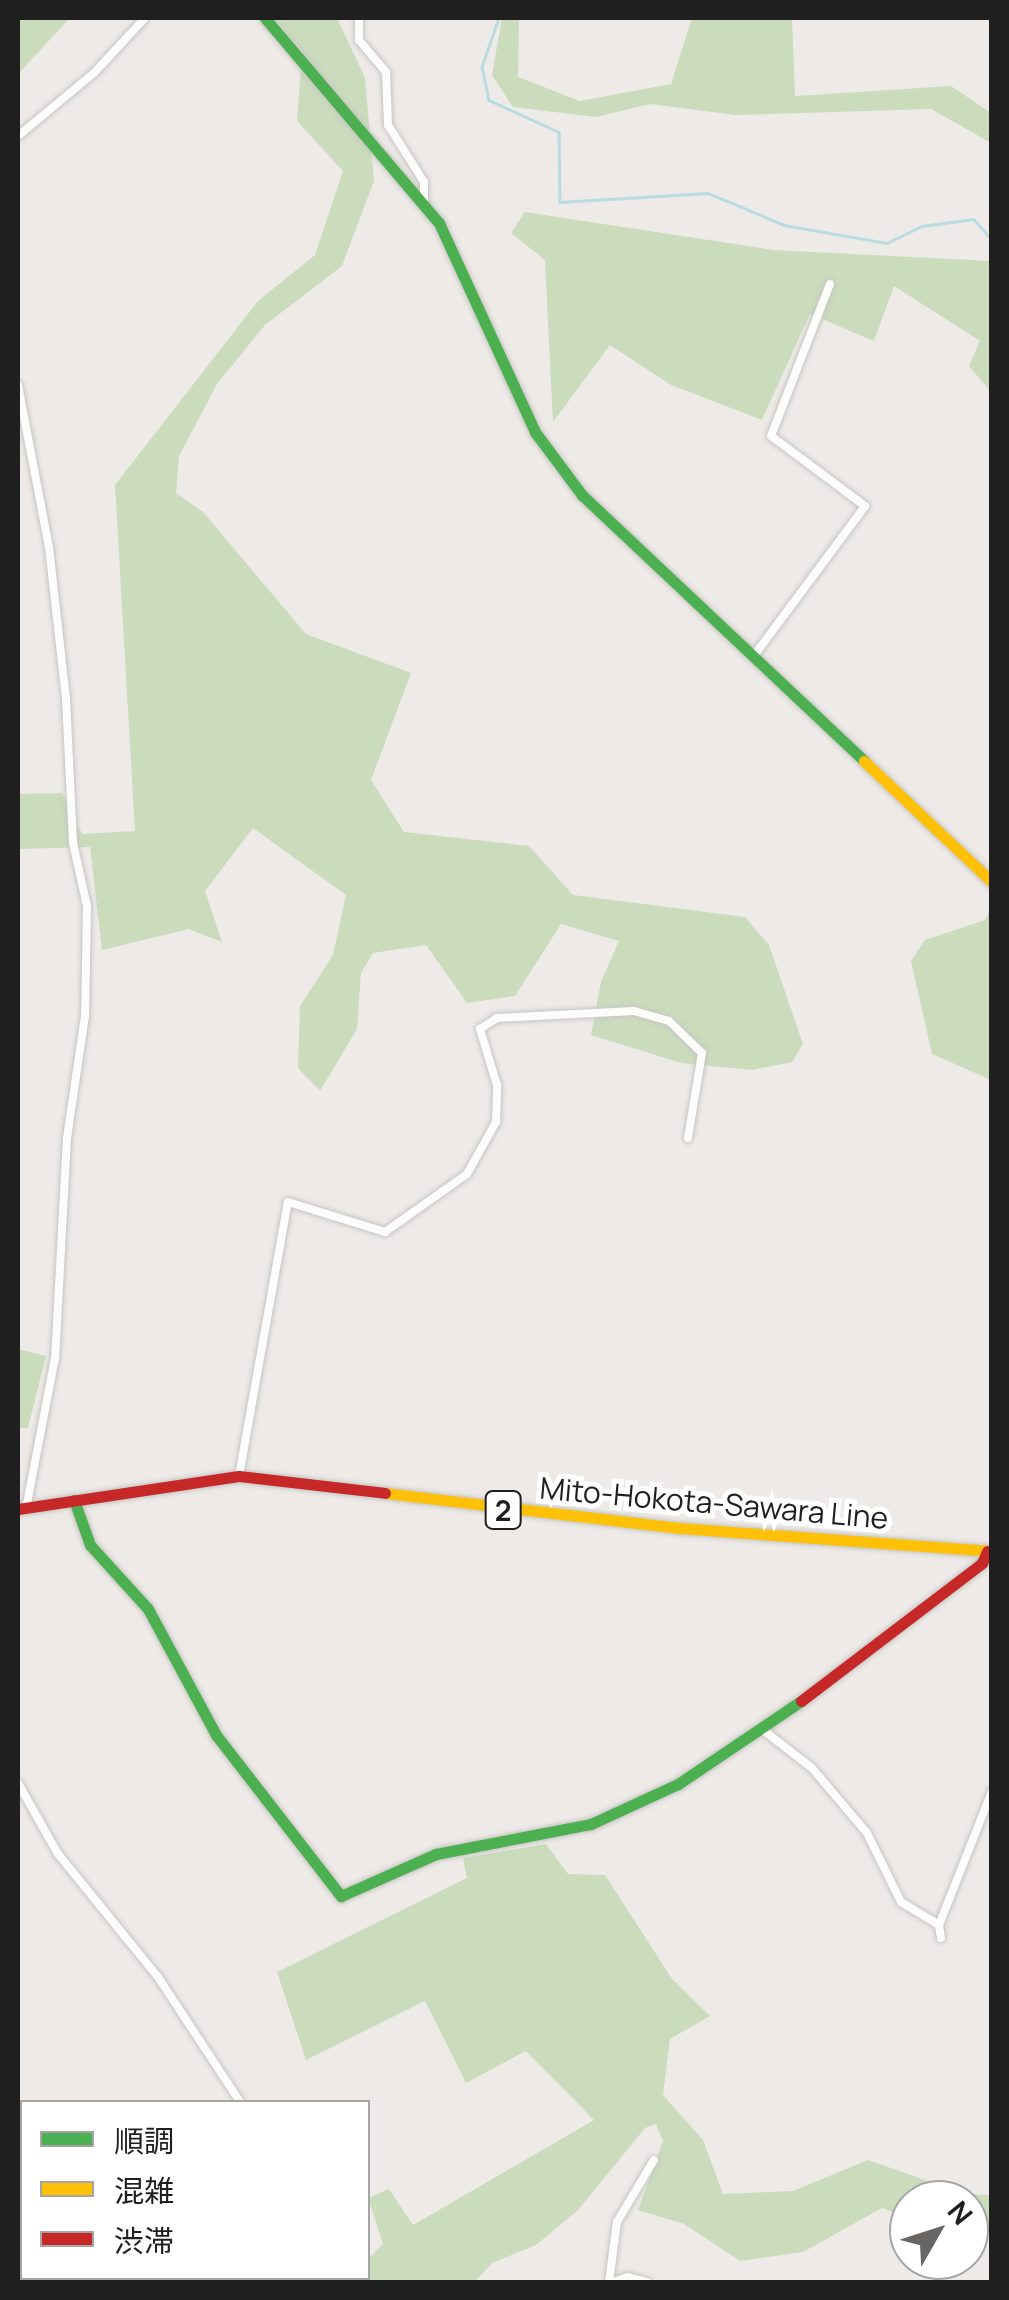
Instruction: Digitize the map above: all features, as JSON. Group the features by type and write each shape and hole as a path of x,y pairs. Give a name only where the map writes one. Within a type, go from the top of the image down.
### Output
{"street":[{"path":"18,136 94,74 145,18"},
{"path":"265,18 450,241 528,418 564,472 992,882"},
{"path":"359,18 359,40 386,72 388,126 424,182 424,206"},
{"path":"753,657 865,506 772,436 830,284"},
{"path":"18,385 48,546 66,700 73,842 87,906 85,1016 67,1138 55,1358 22,1509"},
{"path":"239,1476 288,1202 385,1232 467,1174 496,1122 496,1085 480,1029 496,1018 634,1011 670,1021 702,1053 688,1138"},
{"name":"Mito-Hokota-Sawara Line","path":"22,1509 239,1476 658,1526 989,1551"},
{"path":"74,1500 90,1545 148,1609 216,1735 341,1896 436,1854 590,1824 678,1784 762,1730 982,1563 989,1551"},
{"path":"762,1730 812,1768 868,1834 901,1902 939,1925"},
{"path":"18,1783 58,1854 158,1978 239,2100"},
{"path":"941,1938 939,1925 992,1792"},
{"path":"647,2282 628,2277 612,2282 617,2222 654,2160"}],"green space":[{"path":"18,18 70,18 18,74"},
{"path":"274,18 337,18 365,78 374,181 342,266 265,325 217,384 179,456 176,493 203,512 306,634 411,673 371,780 404,832 529,846 573,895 745,917 769,945 803,1044 792,1062 752,1070 681,1063 591,1035 601,982 619,941 561,924 515,996 467,1003 426,945 373,953 361,973 357,1029 320,1091 298,1068 300,1006 333,955 346,895 253,828 205,891 222,942 189,929 102,950 90,847 18,849 18,794 62,793 82,834 135,831 115,485 258,301 315,255 343,171 297,121 302,51"},
{"path":"502,18 519,18 518,77 580,101 671,84 692,18 792,18 795,96 951,86 991,113 991,143 931,109 736,115 650,104 596,117 513,107 492,75"},
{"path":"525,212 773,250 991,261 991,392 969,366 980,341 894,286 874,341 810,314 762,420 671,385 610,345 553,422 545,260 511,233"},
{"path":"991,909 992,1080 932,1054 911,961 925,940 985,920"},
{"path":"18,1349 46,1356 28,1428 18,1428"},
{"path":"546,1844 568,1874 605,1875 672,1979 710,2016 670,2039 663,2095 703,2140 723,2194 793,2191 868,2160 925,2180 889,2180 889,2210 882,2208 803,2252 740,2261 684,2224 638,2210 663,2141 656,2124 645,2128 578,2210 536,2245 492,2263 474,2282 320,2282 370,2280 370,2257 383,2244 370,2197 389,2189 413,2225 594,2120 526,2051 466,2083 425,2001 306,2060 277,1972 467,1878 463,1858"},
{"path":"989,2195 991,2195 989,2232"}],"waterway":[{"path":"499,18 482,67 489,100 559,132 560,202 708,193 784,225 887,243 922,226 974,219 992,240"}],"traffic: fast":[{"path":"265,18 439,223 535,432 582,495 864,761"},
{"path":"74,1500 90,1545 148,1609 216,1735 341,1896 436,1854 591,1824 678,1784 801,1701"}],"traffic: slow":[{"path":"864,761 992,882"},
{"path":"385,1493 678,1528 992,1551"}],"traffic: jam":[{"path":"18,1509 239,1476 385,1493"},
{"path":"801,1701 982,1563 987,1551"}]}
